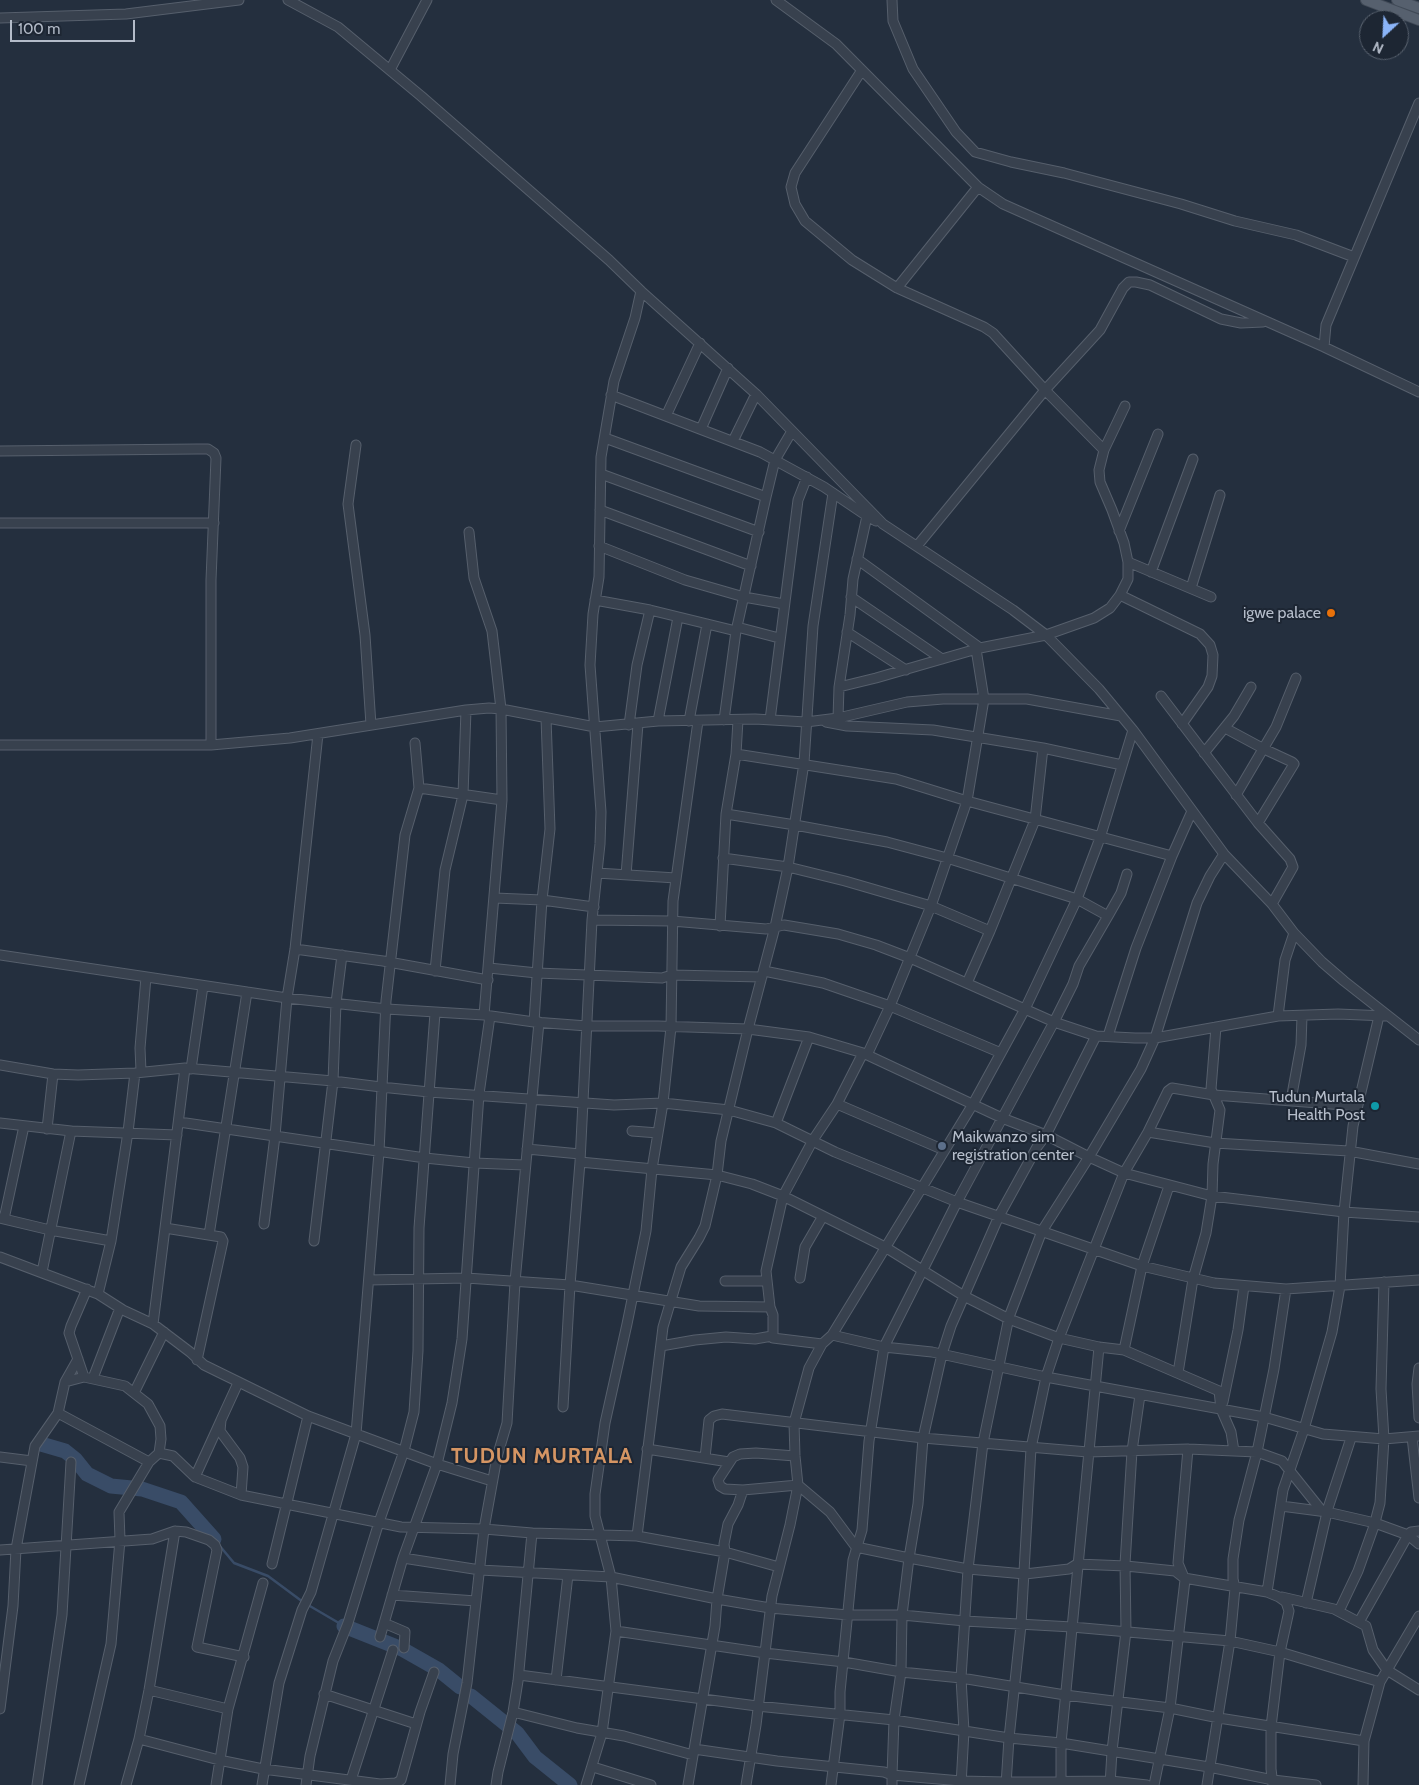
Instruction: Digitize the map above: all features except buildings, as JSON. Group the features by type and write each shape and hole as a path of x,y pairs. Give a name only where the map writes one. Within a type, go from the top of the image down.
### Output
{"main road":[{"path":"1366,0 1419,20"},
{"path":"1398,0 1419,8"}],"street":[{"path":"0,18 126,14 239,0"},
{"path":"288,0 338,26 609,260 756,394 883,524"},
{"path":"390,70 427,0"},
{"path":"776,0 836,44 978,187 1003,204 1324,347 1419,392"},
{"path":"892,0 893,21 913,69 956,132 975,152 1064,173 1296,235 1354,258"},
{"path":"862,70 794,173 791,187 795,204 805,221 852,260 897,288 988,330 1104,450"},
{"path":"1324,347 1326,325 1419,103"},
{"path":"897,288 978,187"},
{"path":"917,546 1045,390 1100,330 1123,288 1129,282 1150,286 1220,319 1241,323 1266,322"},
{"path":"563,1407 580,1158 592,920 601,812 590,665 592,627 599,577 601,457 614,381 635,318 641,291"},
{"path":"666,416 700,343"},
{"path":"701,429 728,368"},
{"path":"733,441 756,394"},
{"path":"611,396 733,441 775,460 883,524 1013,610 1046,635 1099,689 1122,716 1224,854 1272,904 1294,933 1322,962 1383,1016 1419,1040"},
{"path":"839,687 978,649 1046,635 1094,618 1110,608 1120,595 1128,579 1128,562 1119,530 1100,482 1099,470 1104,450 1125,406"},
{"path":"724,720 737,629 766,497 775,460 792,430"},
{"path":"1119,530 1158,434"},
{"path":"604,438 766,497"},
{"path":"356,446 348,504 365,635 371,725"},
{"path":"0,451 208,449 214,453 216,458 211,580 212,745"},
{"path":"1151,572 1193,460"},
{"path":"601,474 759,532"},
{"path":"770,720 798,500 807,478"},
{"path":"636,1536 660,1346 670,1300 680,1267 705,1226 717,1175 721,1141 728,1110 776,927 788,867 804,763 813,626 833,494"},
{"path":"1191,588 1220,495"},
{"path":"600,510 751,566"},
{"path":"838,718 839,687 851,597 867,516"},
{"path":"0,523 214,524"},
{"path":"380,1637 403,1558 437,1464 452,1403 462,1339 502,800 501,708 492,630 474,578 469,532"},
{"path":"599,546 685,580 744,597 784,604"},
{"path":"772,1336 773,1315 770,1307 766,1271 783,1196 865,1054 890,1006 910,958 931,906 967,801 984,699 978,649 857,559"},
{"path":"1128,562 1211,597"},
{"path":"1120,595 1200,634 1210,645 1213,655 1212,676 1208,687 1182,724"},
{"path":"851,597 942,659"},
{"path":"595,600 779,638"},
{"path":"626,875 637,665 650,610"},
{"path":"658,721 678,617"},
{"path":"586,1785 602,1733 616,1631 611,1577 595,1516 595,1494 603,1432 634,1295 646,1232 652,1169 663,1103 670,1027 672,922 676,878 693,721 707,624"},
{"path":"847,632 906,670"},
{"path":"1236,795 1276,727 1296,678"},
{"path":"1204,753 1234,716 1251,687"},
{"path":"1161,696 1258,823 1290,858 1293,867 1272,904"},
{"path":"0,745 212,745 318,734 466,710 501,708 595,727 658,721 820,721 907,702 943,699 1027,699 1122,716"},
{"path":"435,971 445,870 463,794 466,710"},
{"path":"450,1785 453,1754 468,1683 484,1529 497,1457 507,1423 515,1282 537,1022 542,900 550,829 546,718"},
{"path":"720,926 726,814 736,754 738,720"},
{"path":"820,721 847,726 933,730 1043,748 1122,764"},
{"path":"1225,728 1292,762 1294,767 1258,823"},
{"path":"746,1785 770,1608 798,1485 794,1423 809,1368 822,1344 832,1335 973,1104 1025,1009 1077,899 1100,838 1133,730"},
{"path":"264,1224 275,1136 287,998 295,949 318,734"},
{"path":"262,1785 263,1769 279,1683 334,1514 356,1434 370,1280 390,962 405,836 419,788 415,743"},
{"path":"966,983 990,931 1035,820 1043,748"},
{"path":"736,754 804,763 896,779 1035,820 1172,856"},
{"path":"419,788 502,800"},
{"path":"1108,1036 1136,948 1192,811"},
{"path":"726,814 887,842 947,858 1077,899 1108,916"},
{"path":"961,1783 964,1731 961,1678 968,1569 983,1443 1009,1319 1042,1230 1089,1157 1141,1068 1155,1038 1197,902 1224,854"},
{"path":"723,858 788,867 845,881 931,906 990,931"},
{"path":"597,873 676,878"},
{"path":"831,1785 840,1714 840,1692 853,1560 862,1530 871,1432 884,1347 957,1202 1054,1022 1073,984 1079,966 1121,893 1127,874"},
{"path":"495,898 542,900 594,907"},
{"path":"592,920 672,922 766,929 784,925 838,934 876,945 910,958 1054,1022 1096,1036 1155,1038 1278,1016 1338,1014 1383,1016"},
{"path":"1278,1016 1285,960 1294,933"},
{"path":"295,949 390,962 488,980"},
{"path":"0,955 287,998 386,1009 487,1015 587,1026 748,1030 809,1037 865,1054 1002,1118 1046,1135 1124,1173 1212,1196 1344,1212 1419,1217"},
{"path":"314,1241 333,1080 336,1003 342,955"},
{"path":"489,968 538,974 662,978 672,975 763,974 823,983 890,1006 1001,1053"},
{"path":"98,1294 110,1241 138,1072 146,977"},
{"path":"153,1324 177,1135 203,986"},
{"path":"209,1235 247,992"},
{"path":"306,1785 324,1694 333,1661 347,1626 379,1522 404,1451 414,1412 420,1279 419,1228 436,1013"},
{"path":"1291,1100 1301,1045 1302,1016"},
{"path":"1266,1592 1281,1506 1290,1469 1304,1429 1332,1332 1340,1286 1349,1151 1357,1106 1383,1016"},
{"path":"1178,1373 1193,1279 1206,1233 1212,1196 1215,1143 1220,1110 1211,1088 1216,1026"},
{"path":"892,1785 894,1720 901,1672 902,1615 918,1504 923,1438 942,1354 951,1326 999,1216 1037,1147 1046,1135 1096,1036"},
{"path":"776,1123 809,1037"},
{"path":"0,1065 53,1074 78,1075 188,1068 333,1080 429,1092 479,1094 614,1105 663,1103 728,1110 776,1123 814,1140 835,1152 957,1202 1142,1266 1193,1279 1214,1283 1286,1289 1419,1280"},
{"path":"47,1129 53,1074"},
{"path":"1006,1784 1025,1574 1031,1448 1046,1377 1059,1338 1124,1173 1170,1089 1177,1088 1214,1095 1357,1106"},
{"path":"837,1104 944,1150"},
{"path":"0,1122 71,1132 128,1132 177,1135"},
{"path":"179,1122 425,1158 474,1163 525,1165"},
{"path":"24,1126 2,1219 110,1241"},
{"path":"632,1131 658,1133"},
{"path":"42,1272 71,1132"},
{"path":"1148,1132 1215,1143 1349,1151 1419,1164"},
{"path":"527,1149 652,1169 717,1175 752,1184 783,1196 885,1247 964,1296 1009,1319 1059,1338 1099,1347 1124,1350 1219,1391 1221,1410 1231,1432 1234,1451"},
{"path":"1124,1350 1142,1266 1169,1186"},
{"path":"800,1278 806,1247 823,1216"},
{"path":"165,1228 221,1237 223,1241 197,1360"},
{"path":"0,1257 98,1294 120,1308 153,1324 204,1365 308,1416 437,1464 492,1481"},
{"path":"370,1280 466,1278 570,1285 713,1307 770,1307"},
{"path":"725,1281 767,1281"},
{"path":"1339,1611 1358,1571 1380,1503 1384,1439 1381,1389 1384,1282"},
{"path":"1221,1410 1238,1330 1244,1286"},
{"path":"87,1289 69,1333 78,1359 89,1378"},
{"path":"1207,1785 1230,1641 1235,1588 1233,1559 1239,1520 1257,1452 1274,1370 1286,1289"},
{"path":"89,1378 120,1308"},
{"path":"134,1393 164,1332"},
{"path":"832,1335 884,1347 942,1354 1046,1377 1264,1417 1323,1434 1351,1438 1384,1439 1416,1436 1419,1498"},
{"path":"660,1346 726,1337 755,1339 772,1336 778,1339 822,1344"},
{"path":"1061,1783 1061,1743 1065,1695 1099,1347"},
{"path":"0,1709 3,1659 13,1606 16,1549 35,1446 58,1413 65,1382 78,1359"},
{"path":"1419,1368 1419,1418"},
{"path":"65,1382 89,1378 125,1386 148,1404 160,1426 161,1439 159,1453 148,1463 119,1512 120,1540 111,1644 79,1785"},
{"path":"195,1477 238,1382"},
{"path":"1110,1783 1126,1631 1126,1566 1132,1451 1140,1395"},
{"path":"58,1413 148,1463"},
{"path":"705,1458 709,1420 714,1416 722,1414 923,1438 1031,1448 1088,1452 1188,1449 1257,1452 1282,1460 1325,1511"},
{"path":"272,1564 308,1416"},
{"path":"221,1420 220,1431 240,1458 244,1467 240,1495"},
{"path":"1306,1602 1325,1511 1351,1438"},
{"path":"647,1449 729,1462"},
{"path":"1154,1785 1170,1708 1179,1635 1184,1578 1178,1563 1188,1449"},
{"path":"159,1453 173,1456 195,1477 240,1495 401,1527 636,1536 724,1552 779,1567"},
{"path":"795,1456 756,1453 740,1454 732,1457 718,1480 720,1486 725,1489 742,1490 798,1485 830,1512 856,1547 909,1558 968,1569 1025,1574 1068,1569 1077,1564 1175,1571 1184,1578 1266,1592 1279,1597 1334,1609 1366,1626 1373,1650 1387,1670 1419,1690"},
{"path":"0,1457 32,1461"},
{"path":"37,1785 62,1614 71,1462"},
{"path":"688,1785 712,1645 724,1544 728,1524 738,1505 742,1490"},
{"path":"1281,1506 1325,1511 1375,1523 1408,1535 1419,1544"},
{"path":"0,1550 152,1539 176,1531 186,1532 209,1540 215,1545 217,1550 196,1647 244,1657"},
{"path":"126,1785 139,1740 149,1690 176,1531"},
{"path":"1359,1622 1408,1535 1411,1532 1419,1531"},
{"path":"496,1785 511,1721 518,1675 532,1533"},
{"path":"403,1558 480,1570 611,1577 770,1608 848,1615 902,1615 966,1622 1072,1627 1230,1641 1280,1652 1380,1682"},
{"path":"556,1680 568,1575"},
{"path":"216,1785 228,1709 263,1583"},
{"path":"392,1595 476,1602"},
{"path":"1273,1783 1271,1727 1280,1652 1289,1611 1286,1602 1279,1597"},
{"path":"1363,1785 1364,1741 1380,1682 1419,1616"},
{"path":"384,1623 405,1632 404,1648"},
{"path":"616,1631 764,1653 844,1662 901,1672 961,1678 1065,1695 1170,1708 1271,1727 1364,1741"},
{"path":"351,1780 393,1650"},
{"path":"139,1740 263,1769 380,1784 396,1783 401,1780 416,1724 434,1672"},
{"path":"518,1675 757,1706 894,1720 1009,1738 1061,1743 1209,1767 1273,1783 1316,1785"},
{"path":"149,1690 228,1709"},
{"path":"324,1694 416,1724"},
{"path":"511,1721 624,1736 694,1752 884,1772 892,1775 961,1783 1110,1783 1147,1785"},
{"path":"593,1767 650,1785"}],"waterway":[{"path":"41,1444 65,1451 75,1459 87,1474 111,1486 142,1489 181,1502 214,1539"},
{"path":"214,1539 234,1563 268,1576 303,1602 344,1626"},
{"path":"344,1626 402,1649 439,1670 460,1687"},
{"path":"471,1696 517,1733 535,1757 570,1785"}],"place":[{"name":"igwe palace","path":"1331,613"},
{"name":"Tudun Murtala Health Post","path":"1375,1106"},
{"name":"Maikwanzo sim registration center","path":"942,1146"}],"district":[{"name":"TUDUN MURTALA","path":"542,1457"}]}
